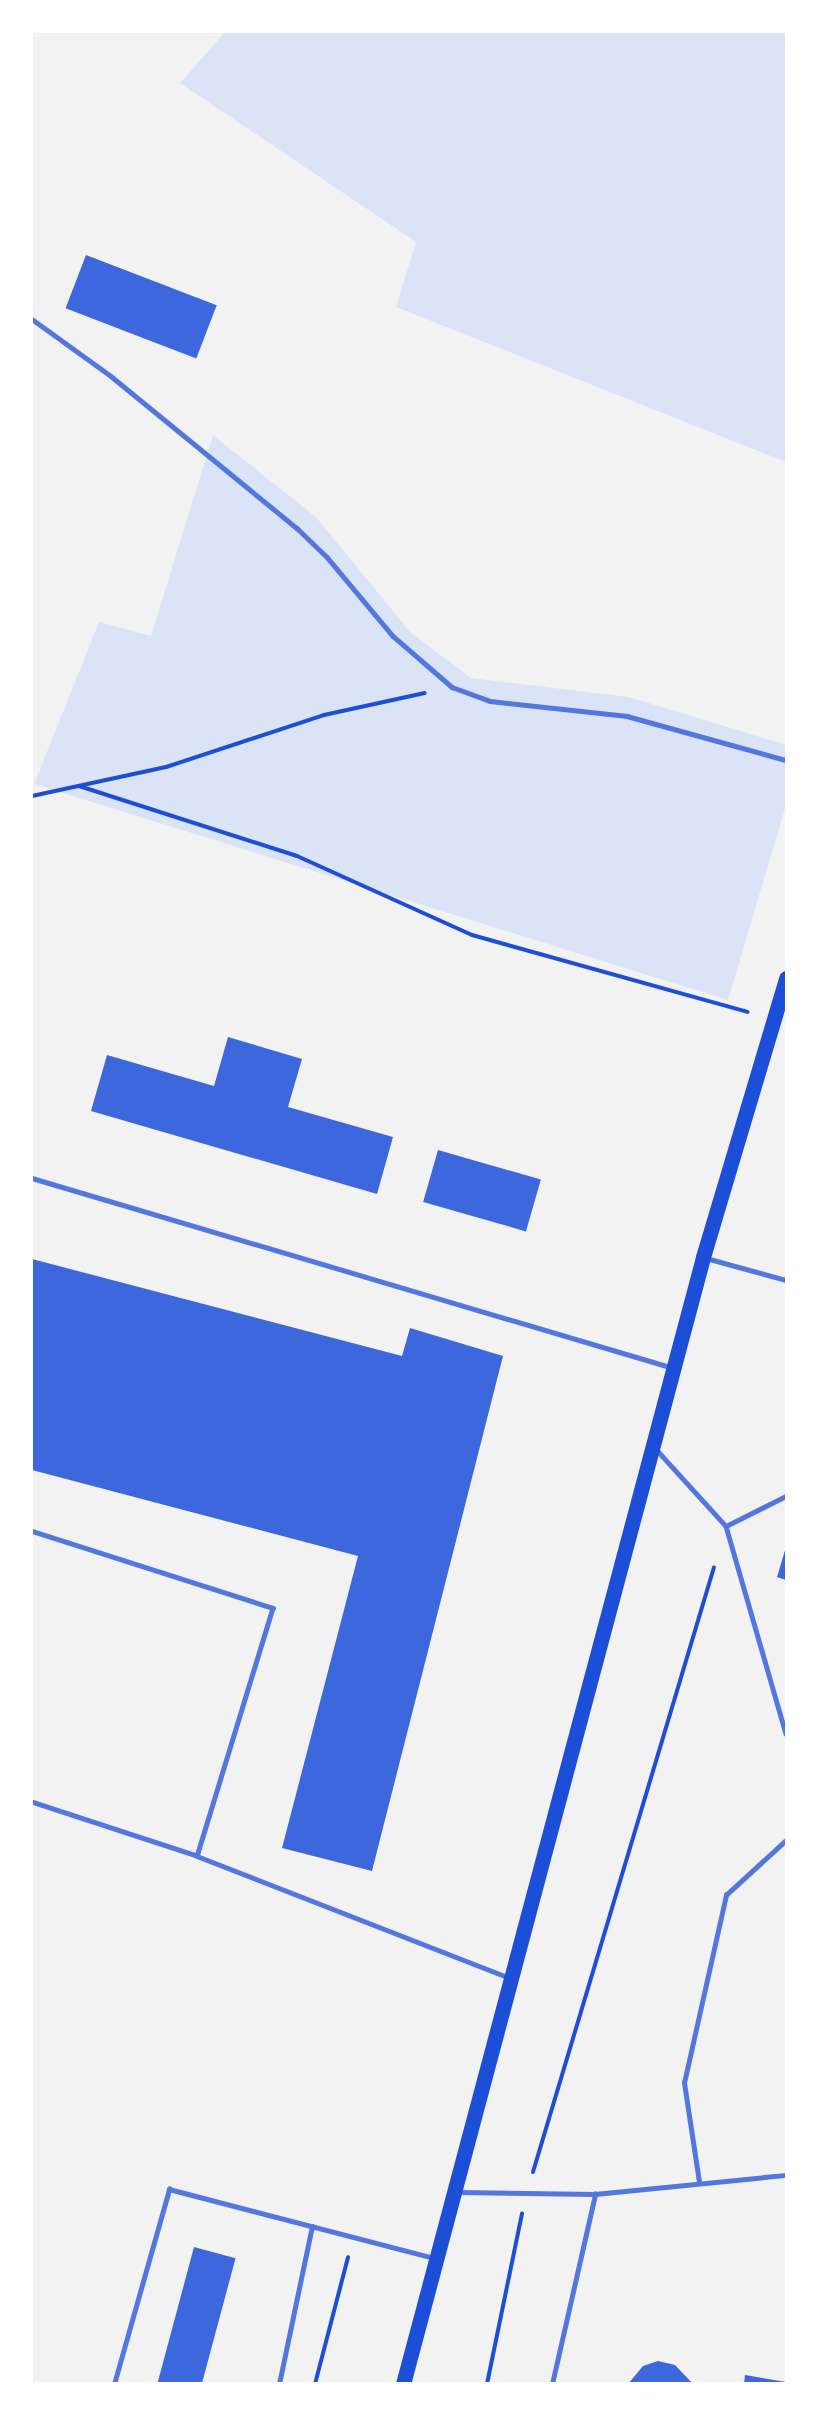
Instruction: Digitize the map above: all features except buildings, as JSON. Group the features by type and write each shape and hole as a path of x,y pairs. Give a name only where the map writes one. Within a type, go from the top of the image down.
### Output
{"main road":[{"path":"403,2384 452,2192 703,1257 777,1020 786,978"}],"lane":[{"path":"32,319 111,376 297,528 327,557 393,636 452,687 490,701 627,716 786,760"},
{"path":"32,1178 674,1369"},
{"path":"703,1257 786,1280"},
{"path":"652,1445 726,1526 786,1734"},
{"path":"726,1526 786,1496"},
{"path":"32,1531 273,1608 197,1856"},
{"path":"32,1802 197,1856 510,1978"},
{"path":"699,2182 684,2083 726,1894 786,1840"},
{"path":"452,2192 595,2194 786,2175"},
{"path":"114,2384 169,2189 436,2258"},
{"path":"552,2384 595,2194"},
{"path":"279,2384 312,2226"}],"path":[{"path":"32,796 166,767 324,715 452,687"},
{"path":"79,786 297,856 472,935 777,1020"},
{"path":"487,2384 526,2194 726,1526"},
{"path":"315,2384 354,2237"}],"shaded area":[{"path":"225,32 786,32 786,462 396,307 416,242 180,83"},
{"path":"213,435 316,517 411,633 471,678 629,697 786,745 786,805 728,1000 34,784 99,622 151,636"}]}
